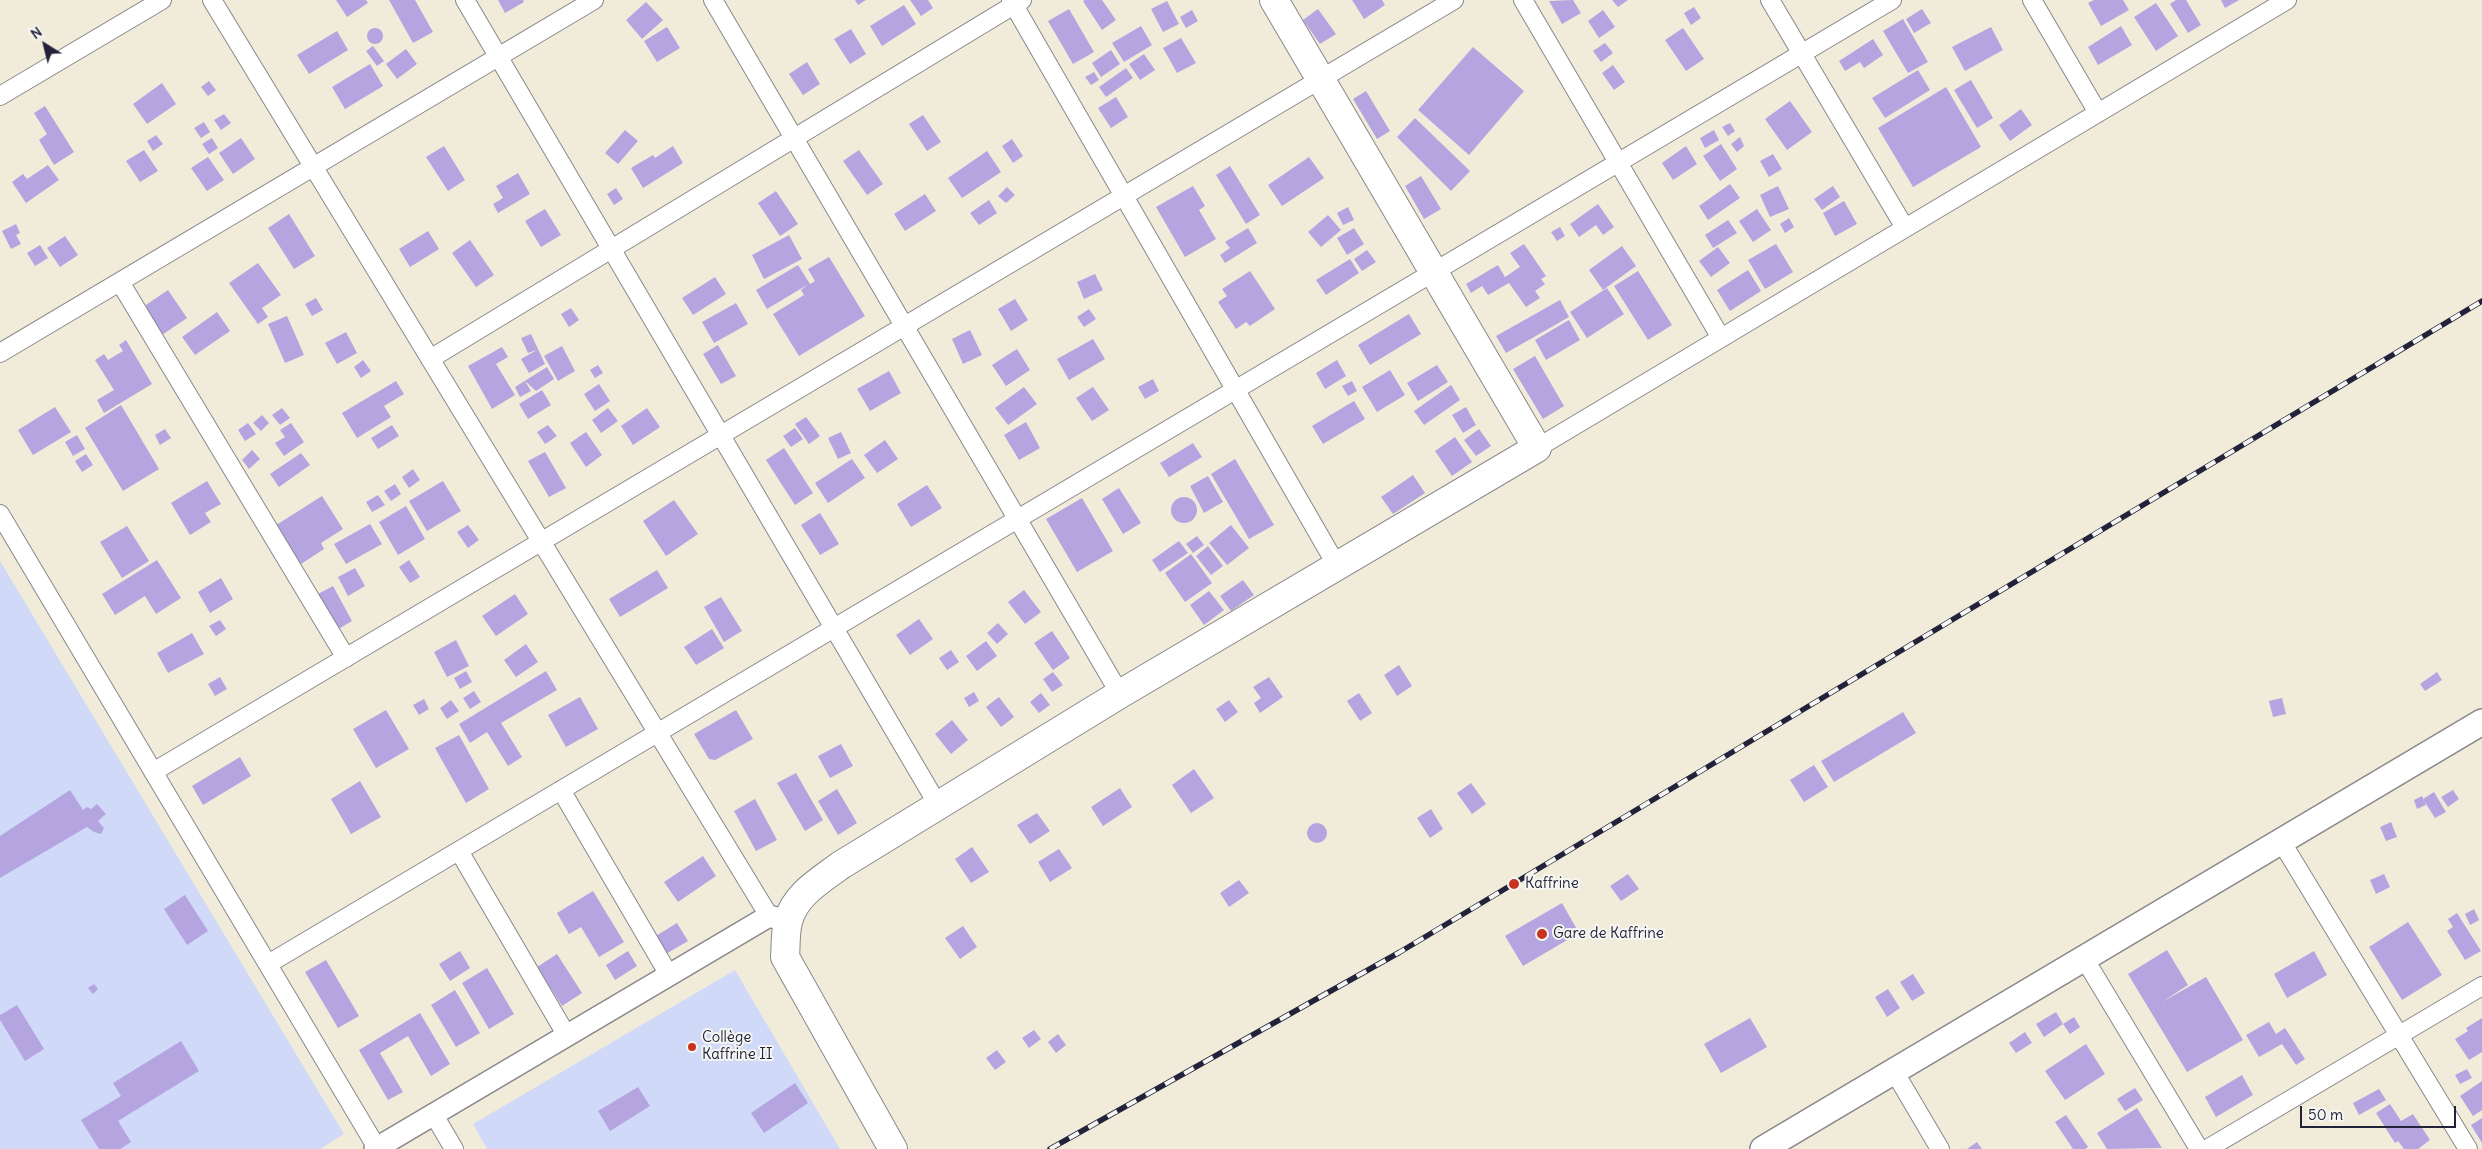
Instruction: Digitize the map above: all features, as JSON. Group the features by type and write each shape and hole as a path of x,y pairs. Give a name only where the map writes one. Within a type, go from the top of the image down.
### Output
{"main road":[{"path":"893,1149 785,958 778,919 794,906 813,886 841,864 1120,694 1538,448 1274,0"},
{"path":"1763,1149 2281,842 2479,730"}],"street":[{"path":"0,96 162,0"},
{"path":"0,514 376,1148 669,975 778,919 658,733 212,0"},
{"path":"465,0 938,805"},
{"path":"0,353 594,0"},
{"path":"713,0 1120,694"},
{"path":"153,772 1454,0"},
{"path":"1523,0 1721,338"},
{"path":"1770,0 1905,228"},
{"path":"268,964 1892,0"},
{"path":"2032,0 2098,112"},
{"path":"1538,448 2287,0"},
{"path":"430,359 612,250 1015,2 1124,196 1337,566"},
{"path":"120,282 346,658"},
{"path":"560,790 669,975"},
{"path":"2281,842 2400,1034 2468,1149"},
{"path":"459,851 567,1036"},
{"path":"2084,958 2199,1149"},
{"path":"2207,1149 2482,986"},
{"path":"1894,1071 1940,1149"},
{"path":"434,1115 454,1149"}],"shaded area":[{"path":"0,561 344,1134 320,1149 0,1149"},
{"name":"Collège Kaffrine II","path":"735,970 840,1149 487,1149 473,1124"}],"building":[{"path":"336,0 366,0 368,3 347,17"},
{"path":"389,0 415,0 433,32 413,43"},
{"path":"498,0 523,0 524,2 505,13"},
{"path":"855,0 866,0 858,5"},
{"path":"910,0 928,0 933,8 921,16"},
{"path":"1102,0 1116,20 1102,30 1083,1"},
{"path":"1352,0 1382,0 1385,5 1364,19"},
{"path":"1573,0 1581,13 1562,24 1549,1"},
{"path":"1612,0 1628,0 1618,7"},
{"path":"2094,0 2123,0 2129,10 2101,26 2088,3"},
{"path":"2176,0 2186,0 2201,25 2188,33 2170,4"},
{"path":"2221,0 2239,0 2225,8"},
{"path":"1167,1 1179,24 1163,32 1151,9"},
{"path":"646,2 663,20 642,39 626,20"},
{"path":"2156,3 2178,36 2156,51 2134,17"},
{"path":"904,5 916,24 882,46 870,26"},
{"path":"1694,7 1701,18 1691,25 1684,13"},
{"path":"1069,9 1094,52 1073,64 1048,21"},
{"path":"1318,9 1336,34 1320,44 1303,20"},
{"path":"1922,9 1931,23 1914,33 1906,19"},
{"path":"1192,10 1198,21 1186,28 1180,17"},
{"path":"1603,10 1615,27 1599,38 1588,21"},
{"path":"1903,19 1928,62 1908,73 1883,31"},
{"path":"1141,26 1152,45 1124,62 1112,43"},
{"path":"2121,26 2132,45 2098,65 2088,47"},
{"path":"667,27 680,48 657,62 644,41"},
{"path":"1991,27 2003,50 1965,71 1952,47"},
{"path":"372,28 378,28 383,33 381,42 372,44 367,39 367,33"},
{"path":"1683,28 1704,59 1686,71 1665,40"},
{"path":"851,29 866,54 850,64 834,39"},
{"path":"337,31 348,50 309,74 297,55"},
{"path":"1181,38 1196,63 1177,73 1163,48"},
{"path":"1873,39 1883,55 1864,68 1860,62 1845,71 1839,61"},
{"path":"1605,43 1613,53 1601,62 1593,51"},
{"path":"373,46 384,61 377,66 366,51"},
{"path":"1473,47 1524,91 1469,155 1418,110"},
{"path":"406,49 417,64 397,79 386,64"},
{"path":"1111,50 1120,64 1101,77 1092,63"},
{"path":"1144,54 1155,70 1140,80 1129,64"},
{"path":"807,62 820,84 803,95 789,74"},
{"path":"370,64 383,86 345,109 332,87"},
{"path":"1613,65 1625,82 1614,90 1602,73"},
{"path":"1126,68 1133,78 1106,97 1099,87"},
{"path":"1918,70 1930,90 1885,118 1872,98"},
{"path":"1094,72 1099,80 1091,85 1085,77"},
{"path":"1971,80 1993,118 1977,128 1954,90"},
{"path":"209,81 216,90 208,96 201,87"},
{"path":"162,83 176,104 147,124 133,104"},
{"path":"1946,87 1981,147 1913,187 1878,128"},
{"path":"1366,91 1390,131 1377,139 1353,99"},
{"path":"1116,97 1128,117 1111,128 1098,108"},
{"path":"1790,101 1812,132 1787,150 1765,119"},
{"path":"45,106 74,152 54,165 39,140 47,134 34,113"},
{"path":"2021,109 2032,125 2010,141 1999,125"},
{"path":"224,114 231,123 221,130 214,120"},
{"path":"923,115 941,142 927,151 909,124"},
{"path":"1415,118 1470,171 1451,191 1397,137"},
{"path":"204,122 210,132 201,138 194,128"},
{"path":"1730,123 1735,131 1728,136 1722,127"},
{"path":"625,130 638,141 618,164 605,153"},
{"path":"1714,130 1719,140 1705,148 1700,138"},
{"path":"156,135 163,144 153,151 147,141"},
{"path":"1740,137 1744,146 1737,152 1731,144"},
{"path":"212,138 218,148 209,154 202,144"},
{"path":"241,138 255,159 233,174 219,153"},
{"path":"1012,139 1023,156 1013,163 1002,146"},
{"path":"1721,144 1737,169 1720,181 1703,156"},
{"path":"444,146 465,180 448,191 426,157"},
{"path":"673,146 683,163 643,188 631,168 653,155 655,158"},
{"path":"1686,146 1697,164 1673,180 1662,163"},
{"path":"144,150 158,171 140,182 126,161"},
{"path":"859,150 883,184 867,195 843,161"},
{"path":"987,151 1001,172 962,198 948,178"},
{"path":"1773,154 1782,169 1769,177 1760,161"},
{"path":"208,157 224,180 207,191 191,168"},
{"path":"1309,157 1324,178 1282,206 1268,185"},
{"path":"48,165 59,180 26,203 12,182 23,174 27,179"},
{"path":"1230,166 1260,215 1246,224 1216,175"},
{"path":"518,173 530,194 498,213 493,204 503,198 496,186"},
{"path":"1421,176 1441,209 1424,219 1405,186"},
{"path":"1730,184 1740,198 1708,220 1699,206"},
{"path":"1193,186 1205,206 1199,210 1216,239 1185,257 1156,207"},
{"path":"1778,186 1789,209 1770,217 1760,195"},
{"path":"1833,186 1840,197 1822,210 1814,199"},
{"path":"1007,187 1015,195 1006,203 998,196"},
{"path":"616,188 623,199 614,205 607,194"},
{"path":"776,191 798,224 780,236 758,203"},
{"path":"925,194 936,211 905,231 894,214"},
{"path":"989,200 997,213 979,225 970,213"},
{"path":"1844,201 1857,224 1835,236 1823,213"},
{"path":"1598,204 1614,227 1603,235 1596,225 1579,237 1570,224"},
{"path":"1348,207 1354,220 1343,225 1337,213"},
{"path":"545,209 561,235 541,247 525,221"},
{"path":"1757,209 1771,230 1753,242 1739,221"},
{"path":"289,214 315,256 294,269 268,228"},
{"path":"1328,215 1341,230 1321,247 1308,232"},
{"path":"1789,218 1794,227 1785,233 1780,224"},
{"path":"1728,220 1737,233 1713,248 1705,235"},
{"path":"16,224 20,233 16,235 21,244 11,249 2,231"},
{"path":"1560,227 1565,236 1557,241 1551,232"},
{"path":"1248,228 1257,243 1225,263 1220,255 1230,248 1225,242"},
{"path":"1354,228 1364,244 1347,255 1337,238"},
{"path":"428,231 439,249 410,267 399,249"},
{"path":"789,235 802,259 764,279 752,255"},
{"path":"65,236 78,255 60,267 47,248"},
{"path":"470,240 494,275 476,287 452,253"},
{"path":"1524,244 1546,276 1541,279 1545,284 1535,291 1540,298 1526,307 1509,283 1488,295 1482,286 1471,293 1466,284 1498,265 1505,277 1520,267 1510,253"},
{"path":"1776,244 1793,272 1765,289 1748,260"},
{"path":"40,245 48,258 35,266 27,253"},
{"path":"1622,246 1636,266 1603,290 1589,270"},
{"path":"1718,247 1730,263 1711,277 1699,261"},
{"path":"1367,250 1376,262 1362,271 1354,259"},
{"path":"829,257 865,316 799,356 773,314 804,295 801,290 807,285 767,309 756,290 798,265 810,284 815,281 808,269"},
{"path":"1350,259 1359,273 1326,295 1316,280"},
{"path":"258,263 281,295 262,308 268,317 258,324 229,283"},
{"path":"1748,270 1761,291 1730,311 1717,290"},
{"path":"1250,271 1275,309 1250,326 1246,322 1236,329 1218,302 1227,296 1222,289"},
{"path":"1638,271 1672,325 1648,340 1614,286"},
{"path":"1095,274 1103,290 1084,299 1077,282"},
{"path":"715,277 726,294 693,315 682,298"},
{"path":"1607,288 1624,314 1587,338 1570,312"},
{"path":"168,290 187,318 159,337 140,309"},
{"path":"316,298 323,310 312,316 305,304"},
{"path":"1015,299 1028,320 1011,331 998,309"},
{"path":"1560,300 1569,317 1506,353 1496,336"},
{"path":"736,303 748,324 714,343 702,322"},
{"path":"571,308 579,320 569,327 561,314"},
{"path":"1089,309 1096,319 1084,327 1077,317"},
{"path":"217,312 230,331 195,355 182,337"},
{"path":"1409,314 1421,334 1370,365 1358,345"},
{"path":"287,316 304,355 285,363 268,324"},
{"path":"1569,320 1580,340 1546,360 1535,340"},
{"path":"970,330 982,355 963,364 952,339"},
{"path":"346,332 357,353 337,364 325,343"},
{"path":"531,334 545,364 529,373 521,359 537,350 528,353 521,338"},
{"path":"1093,339 1105,359 1069,380 1057,359"},
{"path":"126,340 152,384 104,413 97,400 114,390 95,360 104,354 108,360 123,351 119,345"},
{"path":"718,345 736,376 721,384 703,354"},
{"path":"562,346 575,371 558,381 544,356"},
{"path":"502,347 508,357 496,364 515,395 492,409 468,366"},
{"path":"1017,349 1030,370 1006,386 992,365"},
{"path":"1535,356 1564,406 1543,419 1513,369"},
{"path":"363,360 371,371 361,378 354,367"},
{"path":"1337,360 1346,376 1325,389 1316,373"},
{"path":"598,365 603,373 595,378 590,370"},
{"path":"1437,365 1448,382 1418,401 1407,383"},
{"path":"547,367 554,379 536,391 525,381 531,391 520,397 515,387"},
{"path":"1390,370 1405,395 1377,412 1362,387"},
{"path":"889,371 901,393 870,411 857,389"},
{"path":"1153,379 1159,391 1145,399 1138,387"},
{"path":"396,381 404,394 384,406 391,417 357,438 342,413"},
{"path":"1352,381 1357,391 1348,396 1342,386"},
{"path":"599,384 610,401 595,411 584,394"},
{"path":"1451,385 1460,400 1424,425 1414,411"},
{"path":"1024,387 1037,404 1008,425 995,408"},
{"path":"1093,387 1109,410 1092,421 1076,398"},
{"path":"542,390 551,405 528,419 519,404"},
{"path":"1354,401 1365,419 1323,444 1312,426"},
{"path":"121,405 159,469 123,491 85,428"},
{"path":"55,407 71,432 33,455 18,430"},
{"path":"1466,407 1476,425 1463,433 1452,415"},
{"path":"282,408 290,418 280,425 272,415"},
{"path":"608,408 618,421 601,433 592,420"},
{"path":"647,408 660,427 633,445 621,426"},
{"path":"262,415 269,423 261,431 253,423"},
{"path":"806,417 820,436 809,444 795,424"},
{"path":"1026,422 1040,448 1019,460 1004,435"},
{"path":"248,423 256,434 245,441 238,430"},
{"path":"291,423 304,442 284,456 275,443 285,437 280,430"},
{"path":"392,425 399,436 378,449 371,438"},
{"path":"548,425 557,436 545,444 537,432"},
{"path":"795,428 803,439 791,447 783,436"},
{"path":"165,429 171,438 160,445 155,435"},
{"path":"1479,429 1491,446 1476,456 1464,440"},
{"path":"586,432 602,455 586,467 570,443"},
{"path":"841,432 851,453 838,459 828,438"},
{"path":"77,435 85,449 73,456 65,442"},
{"path":"1455,437 1472,462 1452,476 1435,451"},
{"path":"885,440 898,459 877,473 864,455"},
{"path":"1193,443 1202,457 1169,477 1160,463"},
{"path":"784,448 813,493 795,505 766,460"},
{"path":"252,450 260,459 249,469 242,460"},
{"path":"545,452 566,488 549,497 528,461"},
{"path":"301,453 310,465 279,487 270,474"},
{"path":"86,454 93,465 82,472 75,461"},
{"path":"852,459 865,478 828,503 815,483"},
{"path":"1235,459 1274,525 1249,539 1211,474"},
{"path":"413,469 420,480 409,488 402,477"},
{"path":"1413,475 1425,493 1393,514 1381,497"},
{"path":"1208,476 1223,502 1204,513 1190,486"},
{"path":"207,481 221,504 205,513 211,522 190,535 171,503"},
{"path":"443,481 461,511 427,531 409,501"},
{"path":"395,484 401,494 391,501 384,491"},
{"path":"927,485 942,508 911,527 897,504"},
{"path":"1119,488 1141,523 1123,534 1102,499"},
{"path":"378,495 385,505 372,512 366,502"},
{"path":"322,496 343,529 321,543 324,549 295,568 270,529"},
{"path":"1184,497 1193,501 1197,510 1193,519 1184,523 1175,519 1171,510 1175,501"},
{"path":"1082,498 1113,551 1077,572 1046,519"},
{"path":"674,500 698,534 666,556 643,521"},
{"path":"406,506 425,539 398,555 379,522"},
{"path":"820,513 839,544 820,555 801,525"},
{"path":"370,524 382,544 346,564 334,544"},
{"path":"468,525 479,540 468,548 457,532"},
{"path":"1231,525 1249,548 1227,565 1209,543"},
{"path":"127,526 149,561 122,578 100,542"},
{"path":"1197,536 1204,545 1193,553 1186,544"},
{"path":"1179,541 1188,553 1160,572 1152,560"},
{"path":"1208,546 1223,566 1211,575 1196,556"},
{"path":"1191,554 1212,583 1185,602 1165,573"},
{"path":"157,560 181,598 156,614 145,596 115,615 102,594"},
{"path":"409,560 420,577 410,583 399,567"},
{"path":"355,568 365,586 348,596 338,577"},
{"path":"657,570 668,588 620,617 609,599"},
{"path":"221,578 233,599 210,613 198,592"},
{"path":"1243,580 1254,595 1231,611 1220,596"},
{"path":"333,586 352,621 335,631 316,595"},
{"path":"1024,590 1041,612 1025,624 1008,602"},
{"path":"1209,591 1224,610 1204,625 1190,605"},
{"path":"515,594 528,614 496,636 482,616"},
{"path":"721,597 742,631 724,642 704,607"},
{"path":"919,619 933,639 910,655 896,635"},
{"path":"220,620 226,629 216,636 209,626"},
{"path":"998,623 1008,634 997,644 987,633"},
{"path":"712,629 724,648 696,665 684,647"},
{"path":"1052,631 1070,658 1053,670 1034,643"},
{"path":"192,633 204,654 168,673 157,653"},
{"path":"456,640 469,666 447,677 434,652"},
{"path":"986,641 997,656 977,671 966,656"},
{"path":"526,644 538,662 516,677 504,660"},
{"path":"951,650 959,662 947,670 939,658"},
{"path":"1399,665 1412,686 1397,696 1384,675"},
{"path":"466,671 472,682 460,689 454,678"},
{"path":"546,671 557,690 501,723 522,757 508,766 487,732 470,743 459,724"},
{"path":"1053,672 1063,685 1052,692 1043,679"},
{"path":"2437,672 2442,680 2425,691 2420,684"},
{"path":"220,677 227,689 215,696 208,684"},
{"path":"1269,677 1283,697 1260,713 1254,703 1261,698 1253,687"},
{"path":"474,691 481,702 470,709 463,698"},
{"path":"974,692 979,701 969,707 964,698"},
{"path":"1041,693 1050,705 1039,713 1030,702"},
{"path":"1359,693 1372,713 1360,721 1347,701"},
{"path":"580,697 598,729 566,747 548,715"},
{"path":"999,697 1014,717 1001,727 986,707"},
{"path":"2282,698 2286,714 2273,717 2269,701"},
{"path":"424,699 429,709 419,715 413,705"},
{"path":"451,700 459,711 447,719 440,708"},
{"path":"1229,700 1238,712 1225,722 1216,709"},
{"path":"386,710 409,749 376,768 353,729"},
{"path":"736,710 753,739 715,760 709,759 694,734"},
{"path":"1903,712 1916,733 1834,782 1821,761"},
{"path":"952,720 968,740 951,754 935,734"},
{"path":"459,735 489,789 466,803 435,748"},
{"path":"841,744 853,766 830,778 818,756"},
{"path":"240,757 251,776 203,805 192,786"},
{"path":"1814,765 1828,787 1804,802 1790,780"},
{"path":"1194,769 1214,798 1191,813 1172,785"},
{"path":"796,773 823,820 805,831 777,783"},
{"path":"360,781 381,817 351,834 331,799"},
{"path":"1471,783 1486,804 1472,814 1457,793"},
{"path":"1120,788 1132,807 1103,826 1091,807"},
{"path":"837,789 857,823 838,835 818,801"},
{"path":"70,790 83,810 87,807 91,809 97,804 106,814 98,821 104,828 101,834 87,827 0,878 0,836"},
{"path":"2453,790 2459,799 2448,807 2441,797"},
{"path":"2434,792 2446,812 2435,818 2423,799"},
{"path":"2422,796 2426,805 2417,809 2414,800"},
{"path":"755,799 777,840 756,851 734,811"},
{"path":"1431,809 1443,829 1430,838 1417,818"},
{"path":"1037,813 1050,831 1030,844 1017,825"},
{"path":"2391,822 2397,837 2386,841 2380,827"},
{"path":"1317,823 1324,826 1327,833 1324,840 1317,843 1310,840 1307,833 1310,826"},
{"path":"972,847 989,872 971,883 955,859"},
{"path":"1059,849 1072,868 1050,882 1038,862"},
{"path":"703,856 716,876 678,902 664,882"},
{"path":"1628,874 1639,889 1621,901 1610,886"},
{"path":"2384,874 2390,887 2376,894 2370,880"},
{"path":"1239,880 1249,893 1229,907 1220,893"},
{"path":"593,891 624,942 599,957 581,927 569,934 557,913"},
{"path":"185,895 208,931 187,945 164,909"},
{"name":"Gare de Kaffrine","path":"1562,903 1579,933 1523,966 1505,936"},
{"path":"2474,909 2479,920 2470,925 2465,914"},
{"path":"2457,913 2481,951 2465,960 2447,931 2453,927 2448,919"},
{"path":"2408,922 2442,975 2402,1000 2369,947"},
{"path":"677,923 688,941 664,955 654,937"},
{"path":"963,926 977,947 960,959 945,938"},
{"path":"2167,950 2188,985 2162,1002 2206,977 2243,1040 2187,1072 2128,974"},
{"path":"460,951 470,968 450,981 439,964"},
{"path":"628,951 637,966 615,980 606,965"},
{"path":"2314,951 2327,975 2287,998 2274,974"},
{"path":"557,954 582,993 562,1006 537,967"},
{"path":"326,960 359,1016 338,1028 305,972"},
{"path":"487,968 514,1014 489,1029 462,983"},
{"path":"1913,974 1925,993 1912,1001 1900,982"},
{"path":"94,984 98,989 93,994 88,988"},
{"path":"1888,989 1900,1008 1887,1017 1875,997"},
{"path":"455,990 480,1033 456,1047 431,1005"},
{"path":"17,1005 44,1049 25,1061 0,1020 0,1015"},
{"path":"2056,1012 2063,1024 2044,1037 2036,1024"},
{"path":"420,1013 450,1064 431,1076 408,1036 380,1053 403,1092 388,1100 359,1050"},
{"path":"2074,1017 2080,1027 2070,1034 2063,1024"},
{"path":"1750,1018 1767,1047 1721,1073 1704,1044"},
{"path":"2482,1018 2482,1052 2469,1060 2455,1039 2468,1031 2466,1028"},
{"path":"2269,1022 2276,1034 2285,1028 2305,1059 2296,1065 2282,1044 2259,1057 2246,1035"},
{"path":"1034,1030 1041,1039 1029,1048 1022,1038"},
{"path":"2025,1032 2032,1043 2016,1053 2009,1043"},
{"path":"1058,1034 1066,1045 1056,1053 1048,1042"},
{"path":"181,1041 199,1071 118,1121 131,1142 120,1149 99,1149 81,1120 121,1096 113,1083"},
{"path":"2086,1044 2105,1074 2065,1100 2045,1071"},
{"path":"997,1050 1006,1062 995,1070 986,1058"},
{"path":"2467,1069 2472,1078 2460,1084 2455,1075"},
{"path":"2242,1075 2253,1095 2216,1117 2205,1097"},
{"path":"2482,1081 2482,1110 2473,1116 2460,1096"},
{"path":"795,1083 808,1103 764,1133 751,1113"},
{"path":"638,1087 650,1106 610,1131 598,1111"},
{"path":"2135,1088 2143,1100 2125,1111 2117,1099"},
{"path":"2379,1089 2386,1100 2359,1115 2353,1103"},
{"path":"2390,1104 2401,1121 2413,1114 2430,1140 2418,1149 2404,1149 2398,1141 2395,1143 2376,1113"},
{"path":"2137,1108 2162,1148 2107,1149 2097,1133"},
{"path":"2066,1115 2088,1147 2085,1149 2073,1149 2055,1122"},
{"path":"2482,1118 2482,1143 2471,1125"},
{"path":"1977,1142 1982,1149 1967,1149"}],"railway":[{"path":"1050,1149 1400,952 2482,301"}],"place":[{"name":"Kaffrine","path":"1514,884"},
{"name":"Gare de Kaffrine","path":"1542,934"},
{"name":"Collège Kaffrine II","path":"692,1047"}]}
